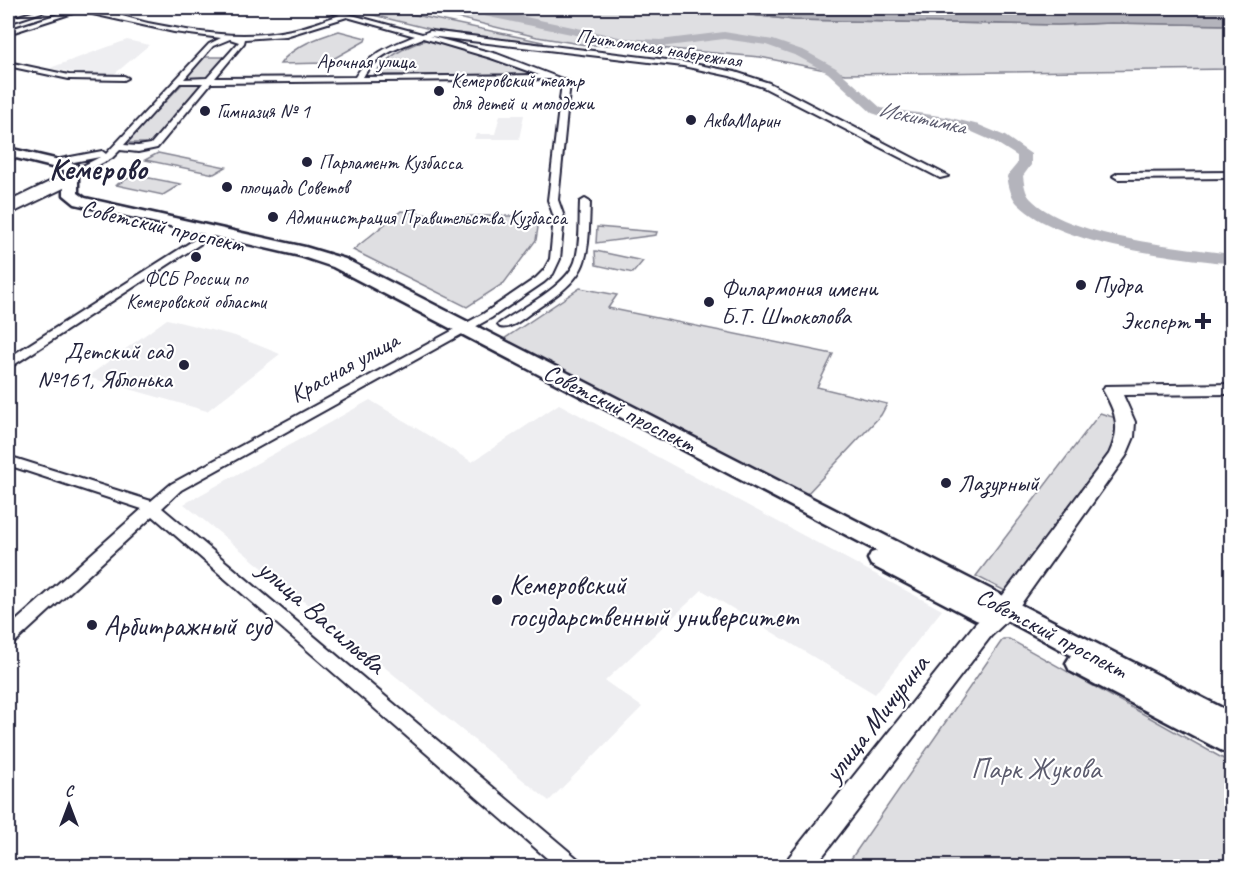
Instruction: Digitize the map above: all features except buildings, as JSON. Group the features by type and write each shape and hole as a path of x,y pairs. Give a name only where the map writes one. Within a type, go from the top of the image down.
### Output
{"main road":[{"path":"8,152 58,162"},
{"name":"Советский проспект","path":"58,162 71,167 59,198 74,207 210,233 317,263 460,331 1000,614 1232,744"},
{"name":"Советский проспект","path":"8,163 55,172 64,181"},
{"path":"8,207 64,181"},
{"path":"1113,394 1232,389"},
{"path":"1113,394 1232,396"},
{"name":"улица Мичурина","path":"799,867 983,630 1000,614 1117,456 1126,437 1127,426 1124,411 1113,394"},
{"name":"Советский проспект","path":"1000,614 1232,727"}],"street":[{"path":"8,21 51,8"},
{"path":"8,32 78,8 243,40 154,146 117,149 58,162"},
{"name":"Притомская набережная","path":"321,8 494,56 555,77"},
{"path":"8,212 103,160 117,149 211,45 232,38 284,34 347,15"},
{"path":"198,33 211,41 211,45"},
{"name":"Притомская набережная","path":"358,78 366,65 384,51 430,33 683,64 732,74 766,85 944,176"},
{"path":"8,63 69,77 124,78"},
{"name":"Арочная улица","path":"178,81 555,77"},
{"name":"Красная улица","path":"8,638 176,487 487,316 549,272 555,259 559,217 553,200 566,82 555,77"},
{"path":"1118,176 1232,175"},
{"path":"504,325 550,294 568,280 579,267 582,255 585,202"},
{"path":"8,363 210,233"},
{"name":"улица Васильева","path":"8,460 152,507 571,867"}],"shaded area":[{"path":"731,8 1231,8 1232,25 1111,23 1058,25 794,20 751,15"},
{"path":"127,40 149,45 112,76 87,75 50,68"},
{"path":"500,115 524,115 519,139 474,139 476,134 495,134"},
{"name":"Детский сад №161, Яблонька","path":"167,319 235,336 280,354 207,411 87,377"},
{"name":"Кемеровский государственный университет","path":"370,400 472,462 559,404 942,610 875,694 702,590 605,681 642,707 549,801 184,504"}],"green space":[{"path":"417,8 731,8 751,15 794,20 1058,25 1111,23 1231,25 1231,69 845,74 760,57 624,45 586,45 537,37"},
{"path":"387,9 543,42 543,44 434,30 369,14"},
{"path":"339,31 366,38 365,41 326,63 280,64 299,47"},
{"path":"428,39 533,71 523,75 374,75 398,52"},
{"path":"203,57 225,57 207,78 184,78"},
{"path":"184,82 206,82 152,143 126,143"},
{"path":"158,153 226,167 214,174 145,160"},
{"path":"134,175 181,184 163,195 116,185"},
{"path":"401,211 436,216 526,216 539,221 536,240 504,283 467,307 353,250"},
{"path":"597,227 657,232 656,235 596,243"},
{"path":"595,251 643,261 633,273 596,265"},
{"path":"580,288 617,295 608,308 833,354 817,387 887,404 881,415 806,495 501,341"},
{"path":"1100,413 1119,419 1119,439 1007,592 976,576"},
{"name":"Парк Жукова","path":"1003,639 1009,639 1231,763 1231,866 846,866"}],"waterway":[{"name":"Искитимка","path":"460,8 624,42 660,44 706,37 733,36 780,45 812,58 832,70 877,110 887,114 933,119 974,128 1012,146 1024,154 1024,165 1015,176 1019,193 1025,202 1041,215 1064,225 1122,242 1232,259"}],"place":[{"name":"Кемеровский театр для детей и молодежи","path":"439,91"},
{"name":"Гимназия № 1","path":"205,111"},
{"name":"АкваМарин","path":"691,120"},
{"name":"Парламент Кузбасса","path":"307,162"},
{"name":"площадь Советов","path":"227,187"},
{"name":"Администрация Правительства Кузбасса","path":"273,217"},
{"name":"ФСБ России по Кемеровской области","path":"196,257"},
{"name":"Пудра","path":"1081,285"},
{"name":"Филармония имени Б.Т. Штоколова","path":"709,302"},
{"name":"Эксперт","path":"1203,321"},
{"name":"Детский сад №161, Яблонька","path":"184,365"},
{"name":"Лазурный","path":"946,483"},
{"name":"Кемеровский государственный университет","path":"497,600"},
{"name":"Арбитражный суд","path":"92,625"}],"district":[{"name":"Кемерово","path":"98,169"}]}
